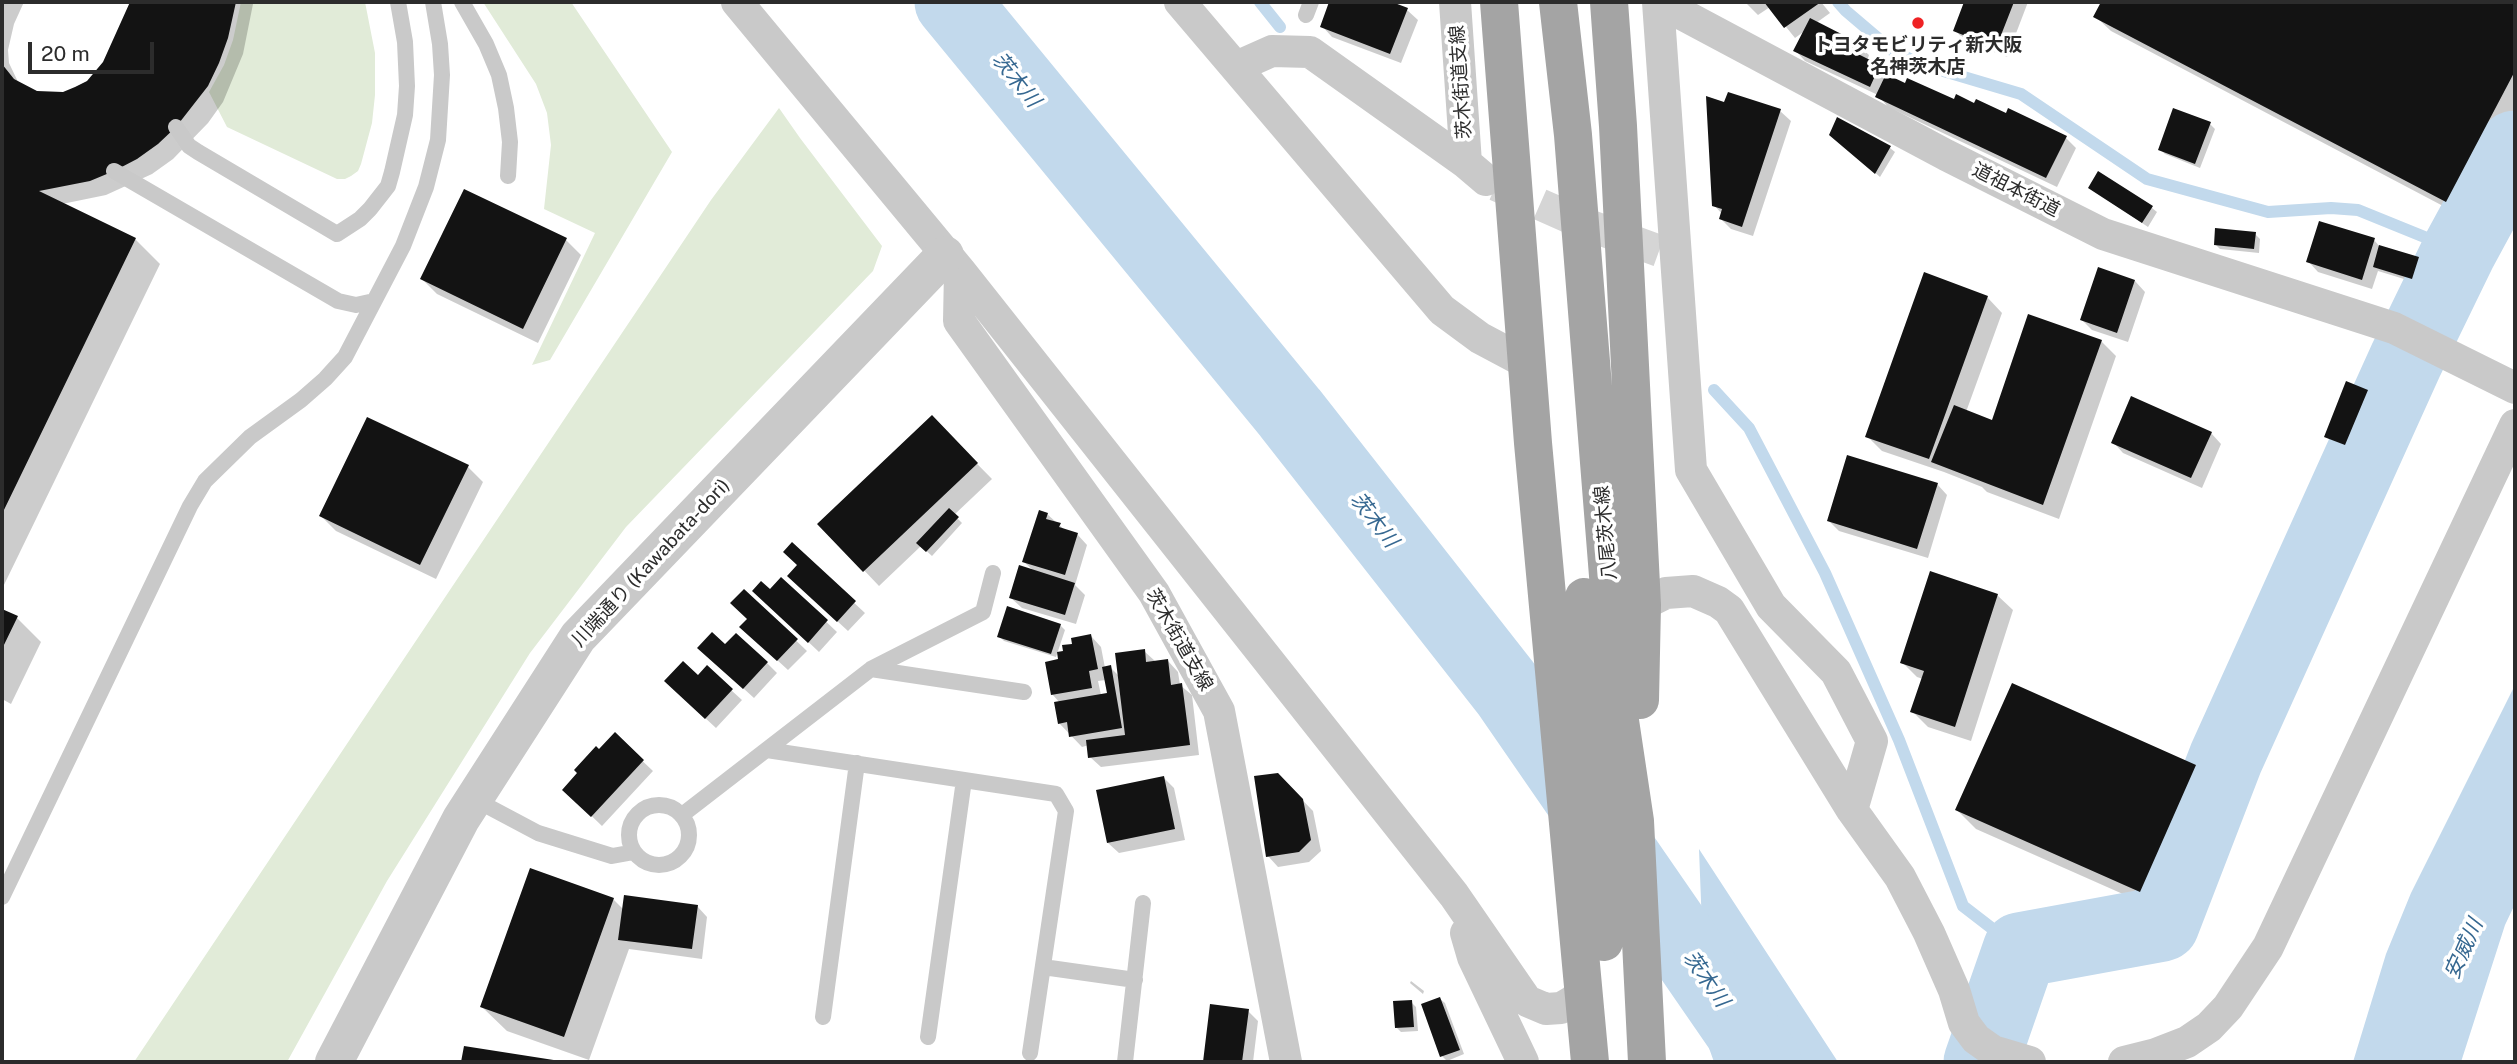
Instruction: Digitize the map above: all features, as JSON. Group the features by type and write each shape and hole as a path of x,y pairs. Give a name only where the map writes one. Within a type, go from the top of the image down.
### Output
{"main road":[{"path":"1499,2 1533,443 1590,1062"},
{"path":"1609,2 1618,126 1642,606 1635,821"},
{"name":"八尾茨木線","path":"1558,3 1558,138 1611,1062"},
{"name":"八尾茨木線","path":"1558,3 1573,135 1619,714 1635,821 1647,1062"}],"street":[{"path":"737,2 952,263 1454,895 1527,1001 1546,1009 1561,1008 1573,1001 1583,990"},
{"path":"1180,2 1441,310 1480,338 1527,363"},
{"name":"茨木街道支線","path":"1236,67 1272,51 1310,52 1476,172 1455,2"},
{"path":"1658,2 1691,470 1772,606 1836,672 1872,741 1852,810"},
{"name":"道祖本街道","path":"1658,2 2103,234 2393,328 2515,388"},
{"name":"川端通り (Kawabata-dori)","path":"334,1062 461,819 578,637 952,263"},
{"name":"茨木街道支線","path":"952,263 959,321 1154,593 1219,710 1286,1062"},
{"path":"2124,1062 2187,1042 2209,1027 2228,1007 2268,947 2515,425"},
{"path":"1642,606 1665,593 1693,591 1729,610 1852,810 1900,877 1944,967 1964,1023 1976,1039 1993,1051 2030,1062"},
{"path":"1454,895 1473,957 1523,1062"}],"lane":[{"path":"177,127 189,146 337,234 370,209 388,186 393,172 405,115 407,86 405,42 398,2"},
{"path":"2,897 190,506 205,481 250,436 301,400 345,357 410,231 435,156 441,108 440,44 433,2"},
{"path":"462,2 486,44 499,75 510,142 508,176"},
{"path":"114,171 338,301 356,306 374,301"},
{"path":"682,815 871,669 983,612 993,573"},
{"path":"871,669 1024,692"},
{"path":"767,750 1056,794 1066,811 1030,1053"},
{"path":"823,1017 857,763"},
{"path":"928,1037 964,780"},
{"path":"474,799 538,833 612,856 634,852"},
{"path":"654,805 674,809 682,815 689,834 685,852 677,860 659,866 640,859 634,852 629,833 637,815 654,805"},
{"path":"1125,1062 1143,903"},
{"path":"1043,967 1135,980"}],"green space":[{"path":"241,2 365,2 375,53 375,95 372,123 361,164 358,171 351,176 337,179 227,127 209,92 224,65 233,40"},
{"path":"483,2 571,2 672,152 550,360 532,365 595,233 544,209 551,145 547,113 536,84"},
{"path":"779,108 882,246 873,271 626,527 530,653 387,881 287,1062 134,1062 711,200"}],"water":[{"name":"安威川","path":"2515,685 2515,904 2505,925 2461,1062 2353,1062 2386,954 2411,893"},
{"path":"1699,849 1838,1062 1714,1062 1709,1048 1722,1049 1716,956 1703,953"}],"building":[{"path":"130,2 236,2 228,38 208,86 176,127 137,159 114,171 90,181 39,191 136,238 2,514 2,64 14,79 37,91 63,92 75,87 87,81 103,62"},
{"path":"1329,2 1392,2 1408,8 1390,54 1320,27"},
{"path":"1764,2 1821,2 1784,28"},
{"path":"1964,2 2014,2 1996,48 1953,31"},
{"path":"2101,2 2515,2 2515,71 2446,202 2093,17"},
{"path":"1810,18 1859,43 1856,53 1880,65 1870,87 1793,51"},
{"path":"1886,74 1905,83 1907,78 1954,99 1956,94 1974,103 1976,99 2006,113 2008,108 2067,136 2046,178 1875,97"},
{"path":"1728,92 1781,109 1742,227 1719,219 1722,209 1712,206 1706,96 1724,102"},
{"path":"2173,108 2211,122 2195,164 2158,150"},
{"path":"1837,117 1891,146 1875,174 1829,135"},
{"path":"2098,171 2153,206 2142,223 2088,188"},
{"path":"464,189 567,238 523,329 420,279"},
{"path":"2319,221 2375,238 2362,280 2306,262"},
{"path":"2215,228 2256,232 2254,249 2214,245"},
{"path":"2379,245 2419,257 2412,279 2373,267"},
{"path":"2098,267 2135,280 2117,333 2080,320"},
{"path":"1924,272 1988,296 1929,459 1865,437"},
{"path":"2028,314 2102,340 2043,505 1931,462 1954,405 1992,420"},
{"path":"2346,381 2368,390 2345,445 2324,437"},
{"path":"2131,396 2212,432 2191,478 2111,443"},
{"path":"932,415 978,463 863,572 817,524"},
{"path":"367,417 469,465 420,565 319,516"},
{"path":"1847,455 1938,483 1917,549 1827,521"},
{"path":"949,508 959,517 926,552 916,543"},
{"path":"1039,510 1048,513 1046,519 1061,523 1059,527 1078,533 1065,575 1022,562"},
{"path":"792,542 856,601 837,622 787,576 797,565 783,552"},
{"path":"1019,565 1075,583 1065,615 1009,598"},
{"path":"1930,571 1998,594 1955,727 1910,712 1924,671 1900,663"},
{"path":"781,577 828,620 808,643 752,591 761,581 770,589"},
{"path":"744,589 798,639 777,661 739,627 747,619 730,603"},
{"path":"1007,606 1061,624 1051,654 997,637"},
{"path":"2,609 18,616 2,649"},
{"path":"712,632 725,644 736,633 768,662 743,689 697,648"},
{"path":"1091,634 1098,669 1089,671 1092,688 1051,695 1045,662 1058,659 1057,652 1063,651 1062,645 1072,644 1071,638"},
{"path":"1145,649 1146,662 1168,659 1171,685 1182,683 1190,745 1088,758 1086,740 1125,735 1115,653"},
{"path":"683,661 698,675 707,665 733,689 705,719 664,681"},
{"path":"1111,665 1122,728 1069,737 1067,722 1058,724 1054,702 1107,693 1102,667"},
{"path":"2012,683 2196,765 2140,892 1955,810"},
{"path":"615,732 644,760 591,817 562,790 577,773 574,770 596,746 599,749"},
{"path":"1278,773 1303,799 1311,840 1299,852 1266,857 1254,776"},
{"path":"1164,776 1175,829 1107,843 1096,790"},
{"path":"530,868 614,898 564,1037 480,1007"},
{"path":"624,895 698,905 692,949 618,940"},
{"path":"1440,997 1460,1050 1440,1057 1421,1004"},
{"path":"1412,1000 1414,1027 1395,1028 1393,1001"},
{"path":"1210,1004 1249,1009 1242,1062 1203,1062"},
{"path":"464,1046 560,1061 560,1062 461,1062"}],"waterway":[{"name":"茨木川","path":"952,2 1290,413 1508,691 1764,1062"},
{"path":"1260,2 1280,27"},
{"path":"1838,2 1893,51 1920,64 2021,94 2147,179 2268,212 2331,208 2358,210 2459,251"},
{"path":"1981,1062 2020,950 2162,924 2226,758 2406,360 2459,251 2515,148"},
{"path":"1714,390 1749,428 1825,573 1899,740 1963,906 2020,950"}],"tunnel":[{"path":"1496,185 1580,222 1676,257"}],"place":[{"name":"トヨタモビリティ新大阪 名神茨木店","path":"1918,23"}]}
